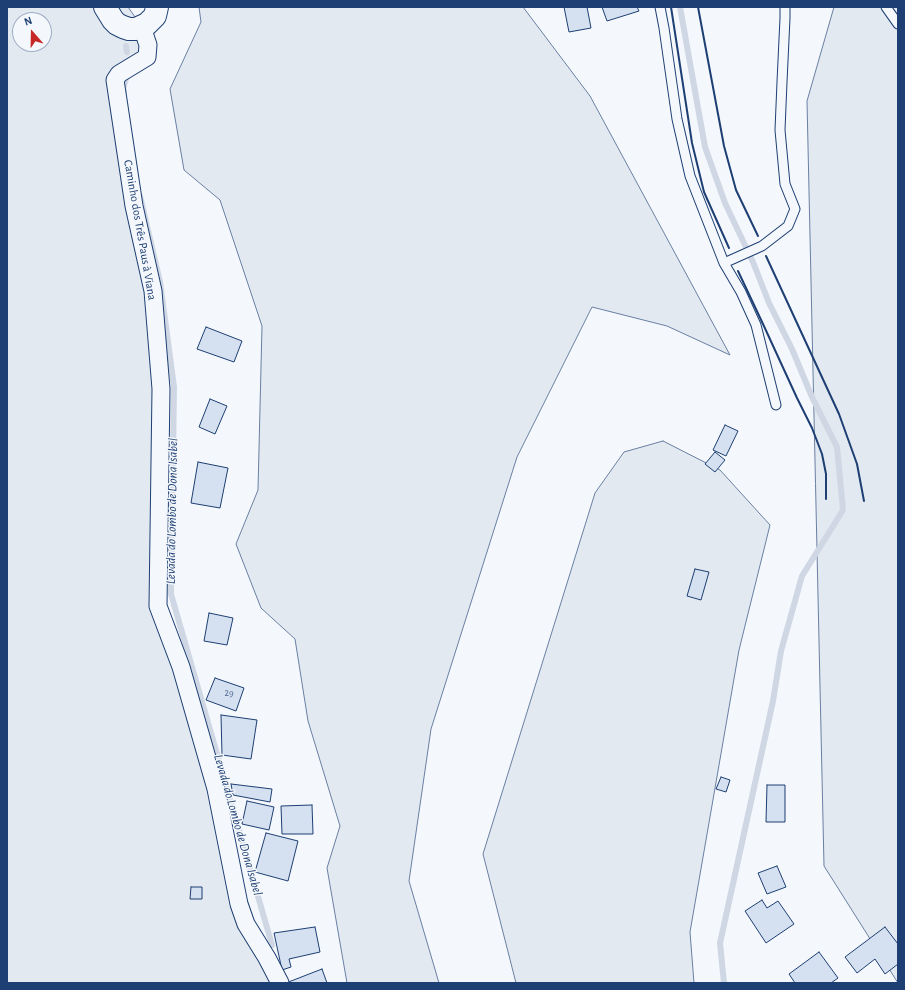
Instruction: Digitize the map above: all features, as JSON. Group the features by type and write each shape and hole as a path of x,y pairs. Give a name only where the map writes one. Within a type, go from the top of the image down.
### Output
{"main road":[{"path":"105,7 117,24 123,28 129,29 136,29 147,24 154,16 157,7"}],"street":[{"name":"Caminho dos Três Paus à Viana","path":"142,27 148,45 147,57 119,74 115,80 134,206 153,291 161,389 158,606 181,667 216,789 239,904 246,924 267,958 280,983"}],"lane":[{"path":"660,7 677,119 690,176 729,261 756,325 776,405"},
{"path":"729,261 762,246 788,226 795,209 786,184 780,130 785,7"},
{"path":"886,7 898,24"}],"shaded area":[{"path":"7,7 128,7 142,27 147,57 119,74 153,291 158,606 239,904 280,983 7,983"},
{"path":"199,7 523,7 590,96 730,355 667,326 592,307 517,457 431,729 409,881 439,983 347,983 327,868 340,826 308,721 295,639 261,608 236,544 258,490 262,326 220,200 184,170 170,89 201,22"},
{"path":"834,7 898,7 898,983 824,866 807,101"},
{"path":"663,441 720,470 770,525 739,650 690,932 694,983 516,983 483,854 595,493 624,452"}],"building":[{"path":"564,7 587,7 591,28 569,32"},
{"path":"602,7 637,7 639,11 607,21"},
{"path":"206,327 242,341 234,362 197,349"},
{"path":"210,399 227,406 215,434 199,427"},
{"path":"725,425 738,431 726,456 713,450"},
{"path":"715,452 725,460 715,472 705,464"},
{"path":"198,462 228,468 220,508 191,503"},
{"path":"695,569 709,572 701,600 687,596"},
{"path":"209,613 233,618 227,645 204,641"},
{"path":"215,678 244,688 236,711 206,700"},
{"path":"221,715 257,720 251,759 222,755"},
{"path":"721,777 730,780 726,792 716,789"},
{"path":"231,784 272,789 270,802 233,795"},
{"path":"767,785 785,785 785,822 766,822"},
{"path":"247,801 274,807 269,830 242,824"},
{"path":"312,805 313,834 282,834 281,806"},
{"path":"266,833 298,841 288,881 255,872"},
{"path":"777,866 786,887 767,894 758,873"},
{"path":"191,887 202,887 202,899 190,899"},
{"path":"762,900 767,908 778,901 794,924 766,943 745,911"},
{"path":"315,927 320,952 289,959 291,967 282,970 274,933"},
{"path":"885,927 898,944 898,964 885,974 875,959 857,973 845,957"},
{"path":"819,952 838,978 831,983 795,983 789,974"},
{"path":"322,969 327,983 286,983"}],"waterway":[{"path":"680,7 705,147 725,203 753,262 769,303 792,349 812,397 837,447 843,510 802,576 781,651 773,701 720,943 724,983"},
{"name":"Levada do Lombo de Dona Isabel","path":"126,46 127,52"},
{"name":"Levada do Lombo de Dona Isabel","path":"124,92 123,89 128,72"},
{"name":"Levada do Lombo de Dona Isabel","path":"140,196 160,282 174,387 171,594 272,945"}],"wall":[{"path":"671,7 692,143 704,192 729,248"},
{"path":"698,7 724,146 736,190 758,236"},
{"path":"766,256 839,414 857,464 864,501"},
{"path":"738,271 812,428 822,454 826,474 826,499"}]}
